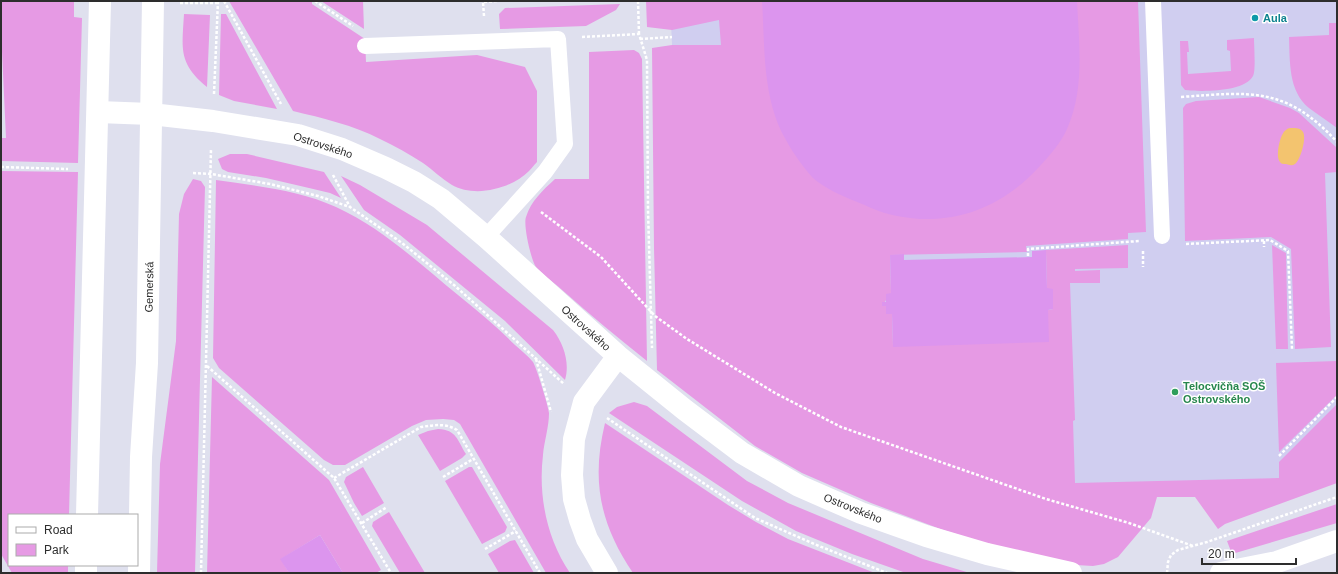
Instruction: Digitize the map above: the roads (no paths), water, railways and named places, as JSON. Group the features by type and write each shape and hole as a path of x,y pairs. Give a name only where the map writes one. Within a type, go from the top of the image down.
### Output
{"street":[{"path":"87,514 100,1"},
{"name":"Gemerská","path":"139,573 141,457 147,363 154,1"},
{"name":"Ostrovského","path":"98,112 151,114 213,121 298,135 342,149 414,182 441,199 486,237 618,356 653,385 742,453 799,486 861,513 926,536 986,554 1071,573"},
{"path":"607,573 586,539 574,498 572,475 574,439 584,402 618,356"},
{"path":"1221,573 1281,568 1337,541"}],"lane":[{"path":"1153,1 1162,236"},
{"path":"365,46 558,39 565,144 545,172 486,237"}],"place":[{"name":"Aula","path":"1255,18"},
{"name":"Telocvičňa SOŠ Ostrovského","path":"1175,392"}]}
